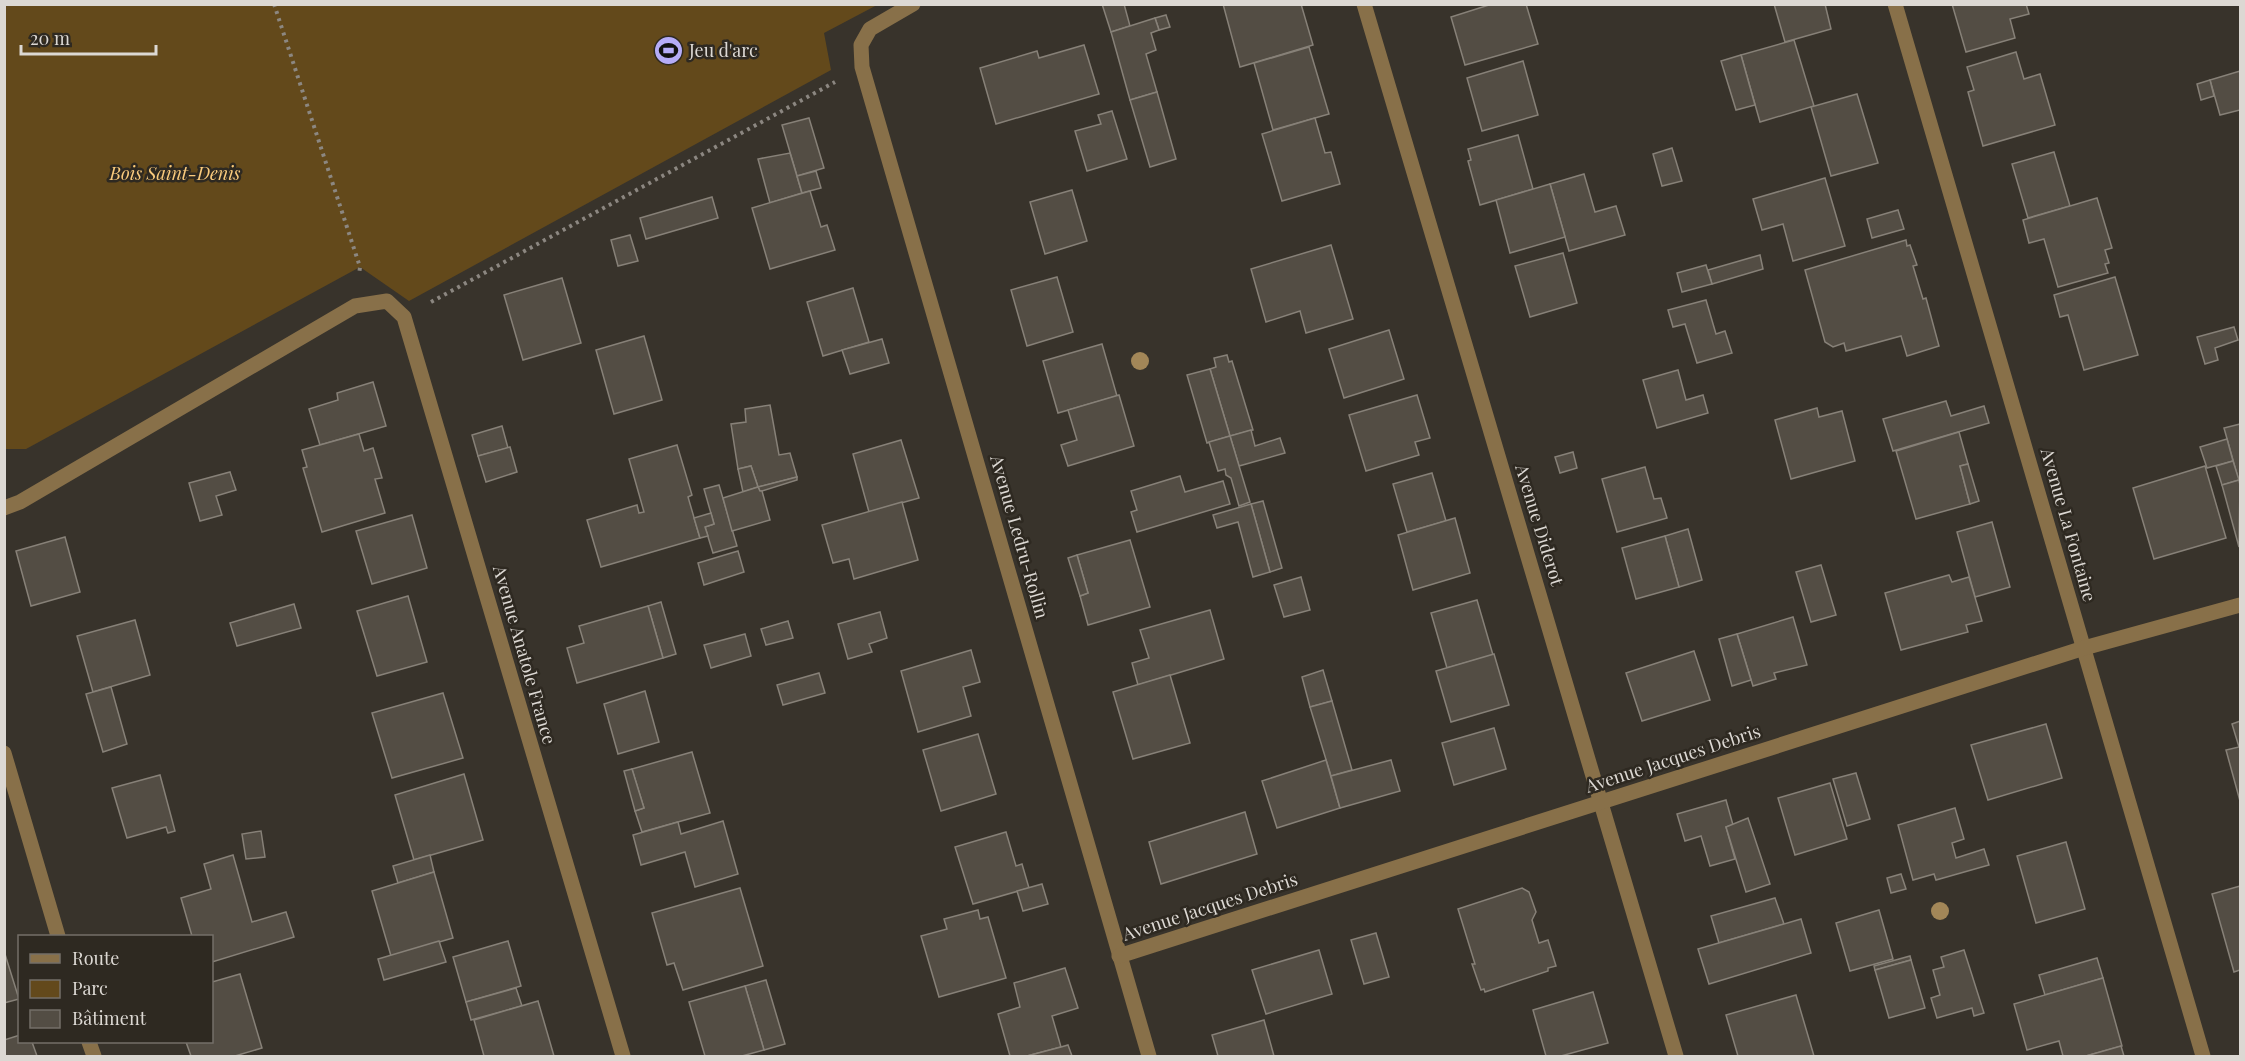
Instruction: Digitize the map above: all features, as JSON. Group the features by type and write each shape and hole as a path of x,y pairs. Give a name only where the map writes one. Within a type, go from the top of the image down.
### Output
{"street":[{"name":"Avenue Ledru-Rollin","path":"913,4 870,29 861,45 862,67 1149,1056"},
{"name":"Avenue Diderot","path":"1364,4 1676,1056"},
{"name":"Avenue La Fontaine","path":"1894,4 2203,1056"},
{"path":"4,508 20,502 356,306 387,301 404,317"},
{"name":"Avenue Anatole France","path":"404,317 622,1056"},
{"name":"Avenue Jacques Debris","path":"1119,956 2084,648 2241,605"},
{"path":"4,753 58,935"}],"path":[{"path":"274,4 360,267 356,306"},
{"path":"404,317 862,67"}],"green space":[{"name":"Bois Saint-Denis","path":"5,4 877,5 824,33 831,70 409,301 360,267 26,449 5,449"}],"building":[{"path":"1102,4 1124,4 1130,26 1111,32"},
{"path":"1223,4 1301,4 1313,45 1240,67"},
{"path":"1492,4 1526,4 1538,44 1465,65 1451,17"},
{"path":"1774,4 1825,4 1831,29 1785,42"},
{"path":"1952,4 2026,4 2029,14 2010,19 2015,38 1966,52"},
{"path":"1166,15 1170,27 1159,30 1155,18"},
{"path":"1155,18 1159,30 1151,33 1156,50 1146,54 1157,92 1130,100 1111,32"},
{"path":"1794,40 1814,106 1760,122 1741,55"},
{"path":"1084,45 1099,94 996,124 980,68 1037,51 1039,58"},
{"path":"1309,47 1329,114 1273,130 1254,63"},
{"path":"2016,52 2024,79 2040,74 2055,125 1983,146 1968,92 1974,90 1967,67"},
{"path":"1741,55 1755,105 1736,110 1721,61"},
{"path":"1523,61 1538,115 1482,131 1467,78"},
{"path":"2240,71 2240,110 2220,115 2210,80"},
{"path":"2210,80 2214,96 2201,100 2197,84"},
{"path":"1157,92 1176,159 1150,167 1130,100"},
{"path":"1857,94 1878,163 1831,176 1811,107"},
{"path":"1112,111 1127,159 1087,171 1075,131 1101,124 1098,115"},
{"path":"809,118 824,168 797,176 782,125"},
{"path":"1315,118 1325,153 1331,152 1340,184 1282,201 1262,134"},
{"path":"1518,135 1533,189 1480,205 1468,161 1471,160 1468,149"},
{"path":"1672,148 1682,181 1662,186 1653,154"},
{"path":"2054,152 2070,206 2028,218 2012,164"},
{"path":"790,153 802,193 770,203 758,159"},
{"path":"816,171 821,188 802,193 797,176"},
{"path":"1584,174 1595,212 1616,206 1625,235 1569,251 1550,184"},
{"path":"1825,178 1845,246 1793,261 1783,224 1762,230 1753,199"},
{"path":"1550,184 1565,237 1510,253 1496,200"},
{"path":"1072,190 1087,241 1045,254 1030,202"},
{"path":"810,191 821,227 827,225 835,250 770,269 752,208"},
{"path":"712,197 718,218 646,239 640,218"},
{"path":"2097,198 2112,248 2105,250 2109,263 2105,264 2108,273 2058,287 2044,239 2029,243 2023,220"},
{"path":"1898,210 1904,229 1872,238 1867,219"},
{"path":"630,235 638,261 618,266 611,240"},
{"path":"1906,240 1917,265 1913,266 1923,299 1926,298 1939,346 1907,356 1901,336 1846,351 1844,343 1833,347 1825,342 1805,270"},
{"path":"1331,245 1353,319 1306,333 1300,311 1266,322 1251,269"},
{"path":"1563,253 1577,303 1530,317 1515,266"},
{"path":"1760,255 1763,269 1712,284 1708,270"},
{"path":"1706,265 1712,284 1682,292 1677,273"},
{"path":"1057,277 1073,332 1027,346 1011,290"},
{"path":"2115,277 2138,355 2084,370 2068,315 2060,317 2054,295"},
{"path":"562,278 581,343 523,360 504,295"},
{"path":"853,288 869,342 823,356 807,302"},
{"path":"1706,300 1716,334 1725,331 1732,353 1697,363 1685,324 1673,327 1668,310"},
{"path":"2234,327 2238,340 2215,348 2218,360 2205,364 2197,337"},
{"path":"1389,330 1404,379 1344,398 1329,349"},
{"path":"644,336 662,400 614,414 596,350"},
{"path":"882,339 889,363 850,374 842,350"},
{"path":"1102,344 1117,396 1058,413 1043,361"},
{"path":"1227,355 1229,362 1232,361 1253,430 1230,436 1210,369 1216,367 1214,358"},
{"path":"1210,369 1230,436 1207,443 1187,375"},
{"path":"1678,370 1686,400 1703,395 1708,413 1657,428 1643,380"},
{"path":"373,382 386,426 320,445 309,409 338,400 337,393"},
{"path":"1119,395 1134,446 1068,466 1061,445 1077,440 1068,410"},
{"path":"1417,395 1430,438 1415,442 1419,455 1366,471 1349,415"},
{"path":"1946,401 1951,416 1984,406 1989,423 1893,451 1883,419"},
{"path":"770,405 779,455 790,453 797,477 758,487 751,466 738,469 731,424 746,422 745,409"},
{"path":"1817,408 1819,417 1842,411 1855,461 1791,479 1775,420"},
{"path":"2240,424 2240,485 2224,428"},
{"path":"502,426 508,448 478,456 472,435"},
{"path":"1251,430 1255,446 1280,438 1285,453 1239,466 1230,436"},
{"path":"1959,432 1968,464 1960,466 1970,504 1916,519 1896,451"},
{"path":"359,434 364,451 373,448 382,478 375,479 385,513 322,532 303,468 307,467 302,450"},
{"path":"1230,436 1250,502 1239,506 1231,478 1226,475 1225,469 1218,471 1209,442"},
{"path":"2227,439 2233,461 2207,468 2200,447"},
{"path":"901,440 919,498 869,512 853,454"},
{"path":"677,445 692,495 688,497 700,538 601,567 587,520 637,505 639,513 644,512 629,459"},
{"path":"510,447 517,472 486,482 478,456"},
{"path":"1573,452 1577,468 1560,473 1555,457"},
{"path":"2233,461 2239,480 2222,485 2216,466"},
{"path":"1968,464 1979,501 1970,504 1960,466"},
{"path":"751,466 758,487 743,492 738,469"},
{"path":"2205,466 2226,538 2154,559 2133,488"},
{"path":"1645,467 1654,499 1661,498 1667,518 1617,532 1602,479"},
{"path":"230,472 236,490 216,496 222,515 200,521 189,483"},
{"path":"1432,473 1446,521 1407,532 1393,484"},
{"path":"1180,476 1185,492 1223,481 1230,504 1137,532 1131,512 1137,510 1131,491"},
{"path":"797,477 797,480 762,491 758,487"},
{"path":"2239,480 2240,485 2239,547 2222,485"},
{"path":"719,485 737,546 713,553 705,527 714,524 704,489"},
{"path":"758,487 762,491 770,520 732,531 723,498"},
{"path":"1263,501 1282,568 1270,572 1251,504"},
{"path":"902,502 918,560 854,579 849,559 833,563 822,525"},
{"path":"1251,504 1270,572 1253,577 1238,522 1217,528 1213,515"},
{"path":"711,513 714,524 705,527 708,536 700,538 694,518"},
{"path":"412,515 427,568 372,584 356,531"},
{"path":"1455,518 1470,573 1413,590 1398,535"},
{"path":"1992,522 2010,587 1975,597 1957,532"},
{"path":"1688,529 1702,580 1679,587 1665,536"},
{"path":"1665,536 1679,587 1636,599 1622,548"},
{"path":"65,537 80,592 31,606 16,551"},
{"path":"1130,540 1150,607 1088,625 1080,596 1088,593 1077,555"},
{"path":"738,551 744,572 704,585 698,563"},
{"path":"1077,555 1088,593 1080,596 1068,558"},
{"path":"1821,565 1836,615 1811,622 1796,572"},
{"path":"1949,575 1952,582 1969,577 1982,621 1966,625 1968,632 1901,650 1885,593"},
{"path":"1301,577 1310,610 1284,617 1274,585"},
{"path":"408,596 427,662 377,676 357,611"},
{"path":"1477,600 1493,655 1447,668 1431,613"},
{"path":"661,602 676,654 663,658 648,606"},
{"path":"294,604 301,628 237,646 230,623"},
{"path":"648,606 663,658 577,683 567,648 584,643 579,626"},
{"path":"1210,610 1224,659 1138,685 1132,663 1149,658 1140,630"},
{"path":"880,612 887,638 869,644 872,652 848,659 838,624"},
{"path":"1793,617 1807,665 1774,673 1776,679 1753,686 1737,634"},
{"path":"135,620 150,675 93,692 77,636"},
{"path":"788,621 793,638 766,645 761,629"},
{"path":"745,634 751,656 711,668 704,645"},
{"path":"1737,634 1751,680 1732,686 1719,639"},
{"path":"971,650 980,682 963,687 971,716 918,732 901,671"},
{"path":"1694,651 1710,700 1642,721 1626,673"},
{"path":"1494,654 1509,705 1451,722 1436,671"},
{"path":"1323,670 1332,701 1310,707 1302,677"},
{"path":"819,673 825,693 783,705 777,685"},
{"path":"1170,675 1190,743 1133,759 1113,692"},
{"path":"111,687 127,744 103,752 86,694"},
{"path":"645,691 659,742 618,754 604,704"},
{"path":"443,693 463,758 392,778 372,713"},
{"path":"1332,701 1352,770 1331,776 1310,707"},
{"path":"2240,721 2240,801 2226,750 2239,747 2232,724"},
{"path":"2046,724 2062,778 1988,800 1971,745"},
{"path":"1494,728 1506,769 1454,785 1442,743"},
{"path":"978,734 996,794 941,811 923,750"},
{"path":"692,752 710,813 642,832 635,811 644,808 632,769"},
{"path":"1326,760 1340,808 1277,828 1262,781"},
{"path":"1391,760 1400,791 1340,808 1331,776"},
{"path":"632,769 644,808 635,811 624,771"},
{"path":"1856,773 1870,819 1847,826 1833,779"},
{"path":"464,774 483,840 414,860 395,795"},
{"path":"160,775 175,831 168,833 166,827 127,838 112,788"},
{"path":"1830,783 1847,839 1795,855 1778,798"},
{"path":"1726,800 1733,825 1726,827 1735,859 1710,866 1701,836 1685,841 1677,814"},
{"path":"1955,808 1964,839 1952,843 1956,858 1984,849 1989,865 1936,880 1934,874 1913,880 1898,825"},
{"path":"1245,812 1257,854 1161,884 1149,842"},
{"path":"1748,818 1770,884 1746,892 1726,827"},
{"path":"723,821 738,874 695,887 685,852 641,865 633,835 678,822 681,834"},
{"path":"261,831 265,857 246,859 242,834"},
{"path":"1006,832 1016,866 1022,864 1029,888 973,904 955,847"},
{"path":"2066,842 2085,909 2036,923 2017,856"},
{"path":"233,855 252,922 286,912 294,937 213,962 213,935 192,935 181,898 211,889 204,864"},
{"path":"430,855 434,872 398,883 393,866"},
{"path":"434,872 453,938 391,956 372,891"},
{"path":"1901,874 1906,889 1891,893 1887,878"},
{"path":"1042,884 1048,904 1023,911 1017,891"},
{"path":"2240,886 2240,970 2234,972 2212,894"},
{"path":"740,888 763,966 683,990 674,963 667,965 652,913"},
{"path":"1522,888 1529,892 1536,912 1532,920 1539,943 1548,940 1556,966 1548,968 1548,971 1485,992 1484,989 1481,990 1472,964 1475,964 1458,909"},
{"path":"1775,898 1784,924 1719,943 1711,916"},
{"path":"978,910 980,919 988,917 1006,978 939,997 921,936 947,929 944,919"},
{"path":"1879,910 1893,959 1850,971 1836,923"},
{"path":"1801,919 1811,953 1709,984 1698,949"},
{"path":"1376,933 1389,977 1364,984 1351,940"},
{"path":"439,941 446,962 384,980 378,959"},
{"path":"508,941 521,986 466,1002 453,957"},
{"path":"1319,950 1332,994 1266,1014 1252,970"},
{"path":"1964,950 1984,1013 1974,1016 1972,1008 1937,1018 1931,998 1940,995 1933,970 1944,967 1941,957"},
{"path":"4,951 18,999 4,1003"},
{"path":"1910,956 1911,960 1875,970 1874,966"},
{"path":"2097,958 2103,978 2045,995 2039,975"},
{"path":"1911,960 1925,1008 1889,1018 1875,970"},
{"path":"1065,968 1078,1008 1052,1016 1061,1047 1027,1056 1010,1056 998,1014 1020,1007 1014,983"},
{"path":"240,974 262,1048 235,1056 191,1056 186,1043 213,1043 213,982"},
{"path":"2103,978 2122,1046 2086,1056 2063,1056 2059,1041 2027,1050 2014,1004"},
{"path":"766,980 785,1044 764,1050 745,986"},
{"path":"745,986 764,1050 742,1056 705,1056 689,1002"},
{"path":"516,988 522,1006 471,1020 466,1002"},
{"path":"1593,992 1608,1043 1561,1056 1546,1056 1533,1010"},
{"path":"1796,995 1814,1056 1738,1056 1726,1015"},
{"path":"538,1001 554,1056 484,1056 474,1020"},
{"path":"1264,1020 1274,1056 1218,1056 1212,1035"},
{"path":"18,1036 18,1043 32,1043 37,1056 4,1056 4,1040"},
{"path":"1068,1045 1072,1056 1027,1056 1061,1047"},
{"path":"2121,1046 2124,1056 2086,1056"}],"place":[{"name":"Jeu d'arc","path":"668,51"}]}
